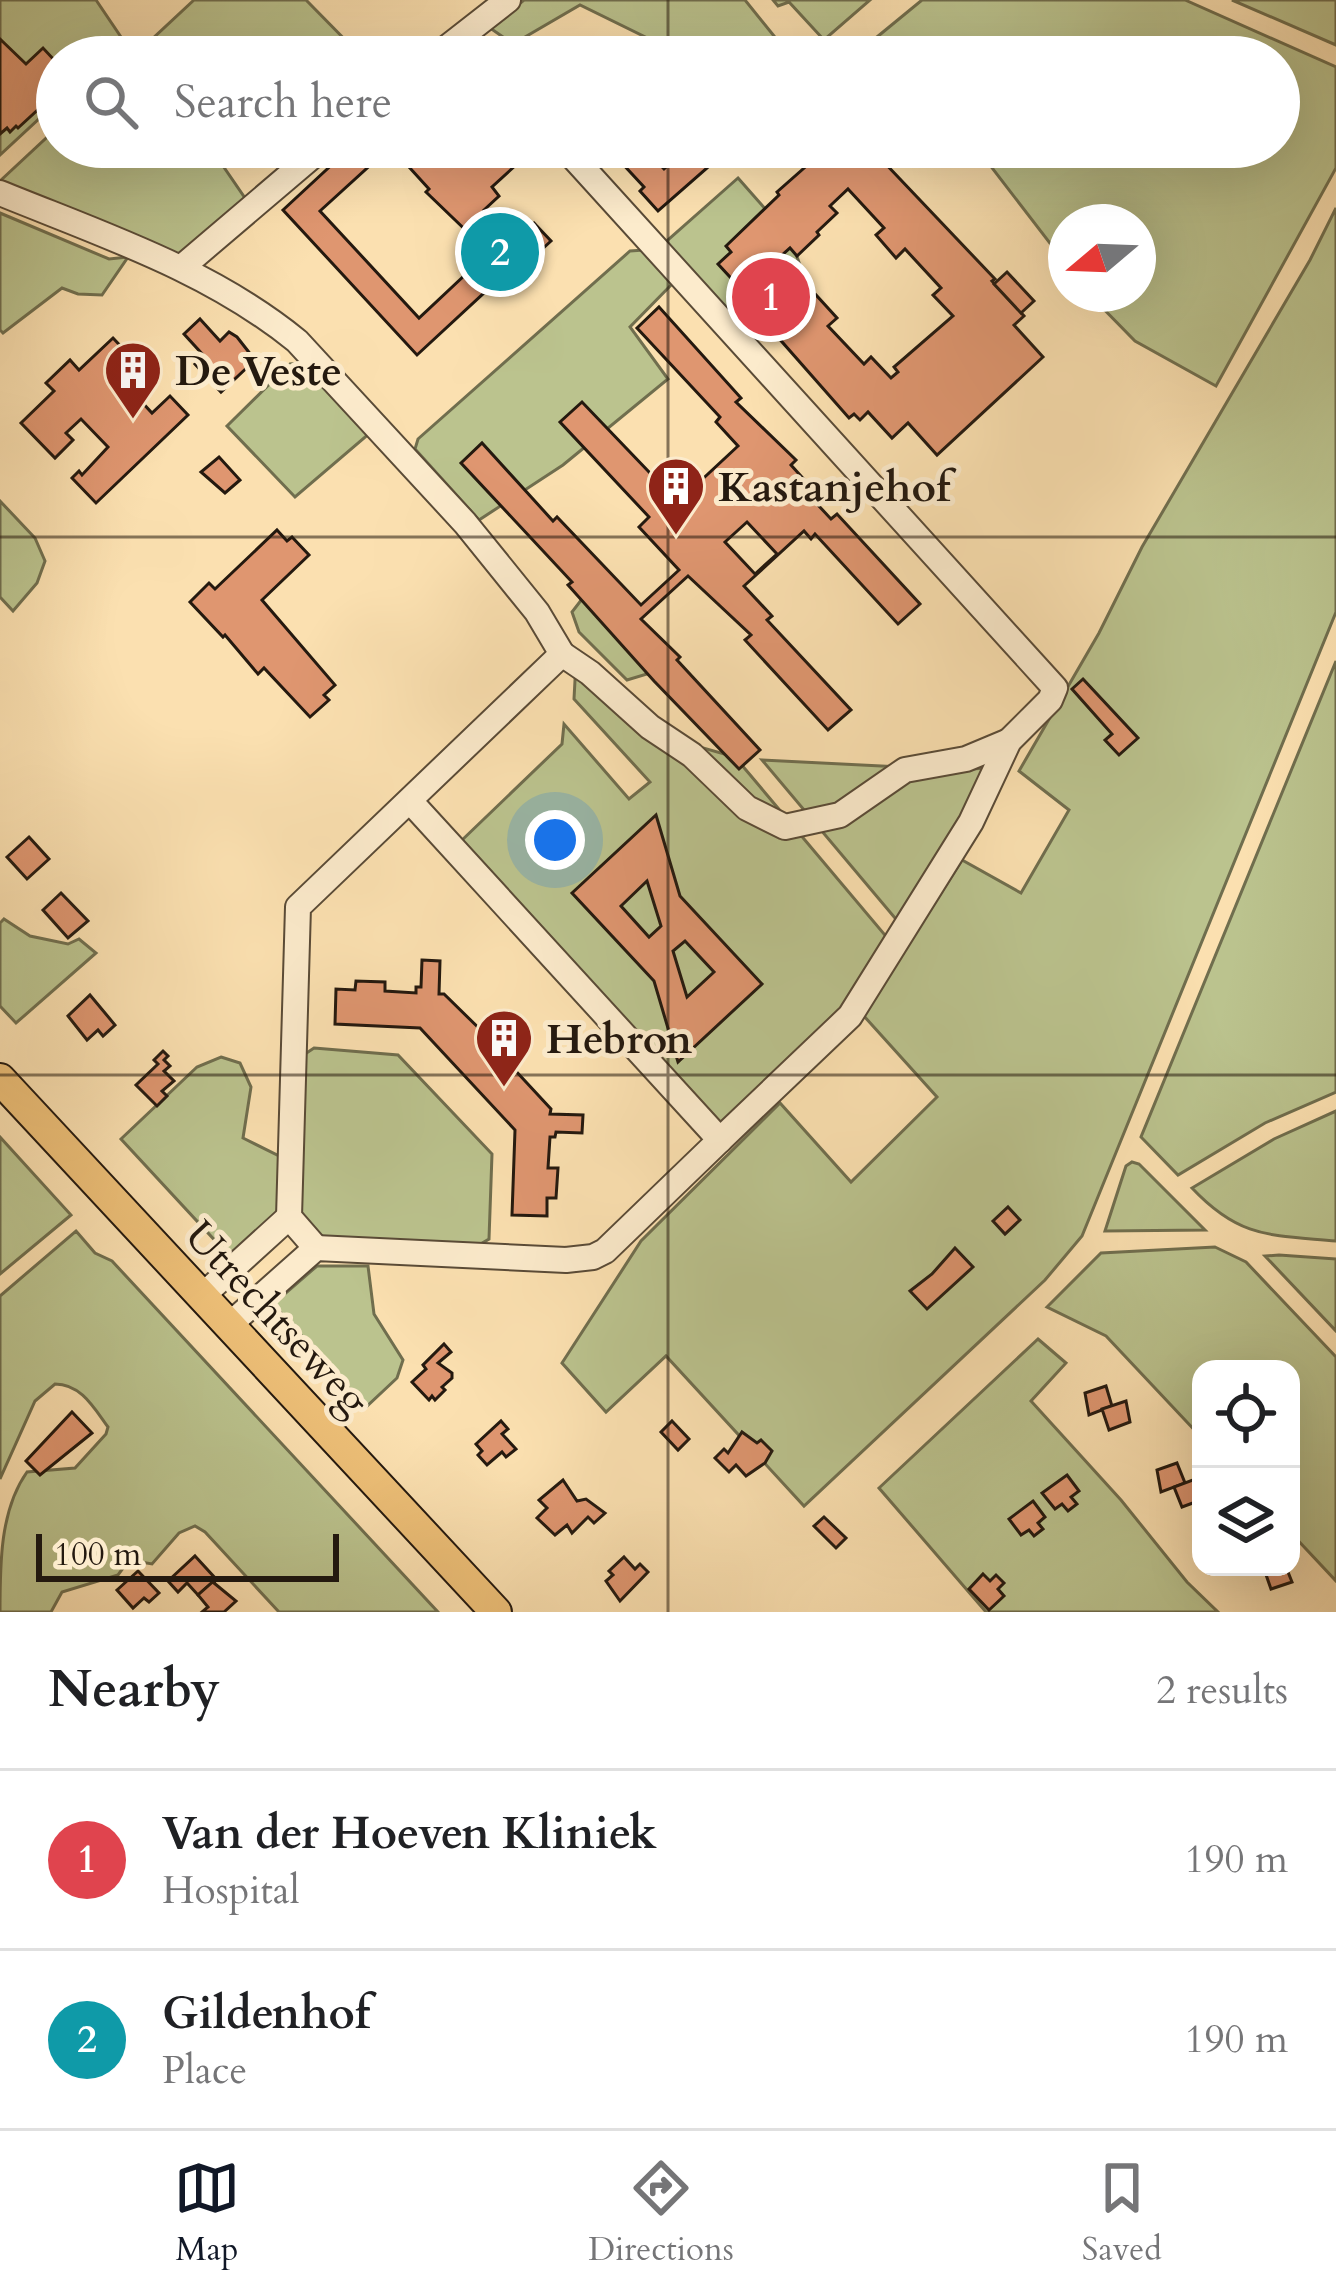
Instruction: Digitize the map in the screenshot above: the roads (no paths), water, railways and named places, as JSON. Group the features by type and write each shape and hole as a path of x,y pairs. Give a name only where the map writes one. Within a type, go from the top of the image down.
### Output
{"main road":[{"name":"Utrechtseweg","path":"0,1078 496,1612"}],"street":[{"path":"481,36 508,0"},
{"path":"182,267 298,168"},
{"path":"228,1326 316,1248 566,1260 604,1251 850,1016 971,822 1009,741 1050,700 1054,683 583,168"},
{"path":"0,193 182,267 268,316 297,340 465,523 537,612 562,654 650,727 692,755 747,808 785,827 841,815 904,770 966,759 1009,741"},
{"path":"316,1248 289,1217 298,907 562,654"},
{"path":"410,801 720,1141"},
{"path":"201,1297 289,1217"}],"place":[{"name":"Gildenhof","path":"500,252"},
{"name":"Van der Hoeven Kliniek","path":"771,297"},
{"name":"De Veste","path":"133,421"},
{"name":"Kastanjehof","path":"676,537"},
{"name":"Hebron","path":"504,1089"}]}
